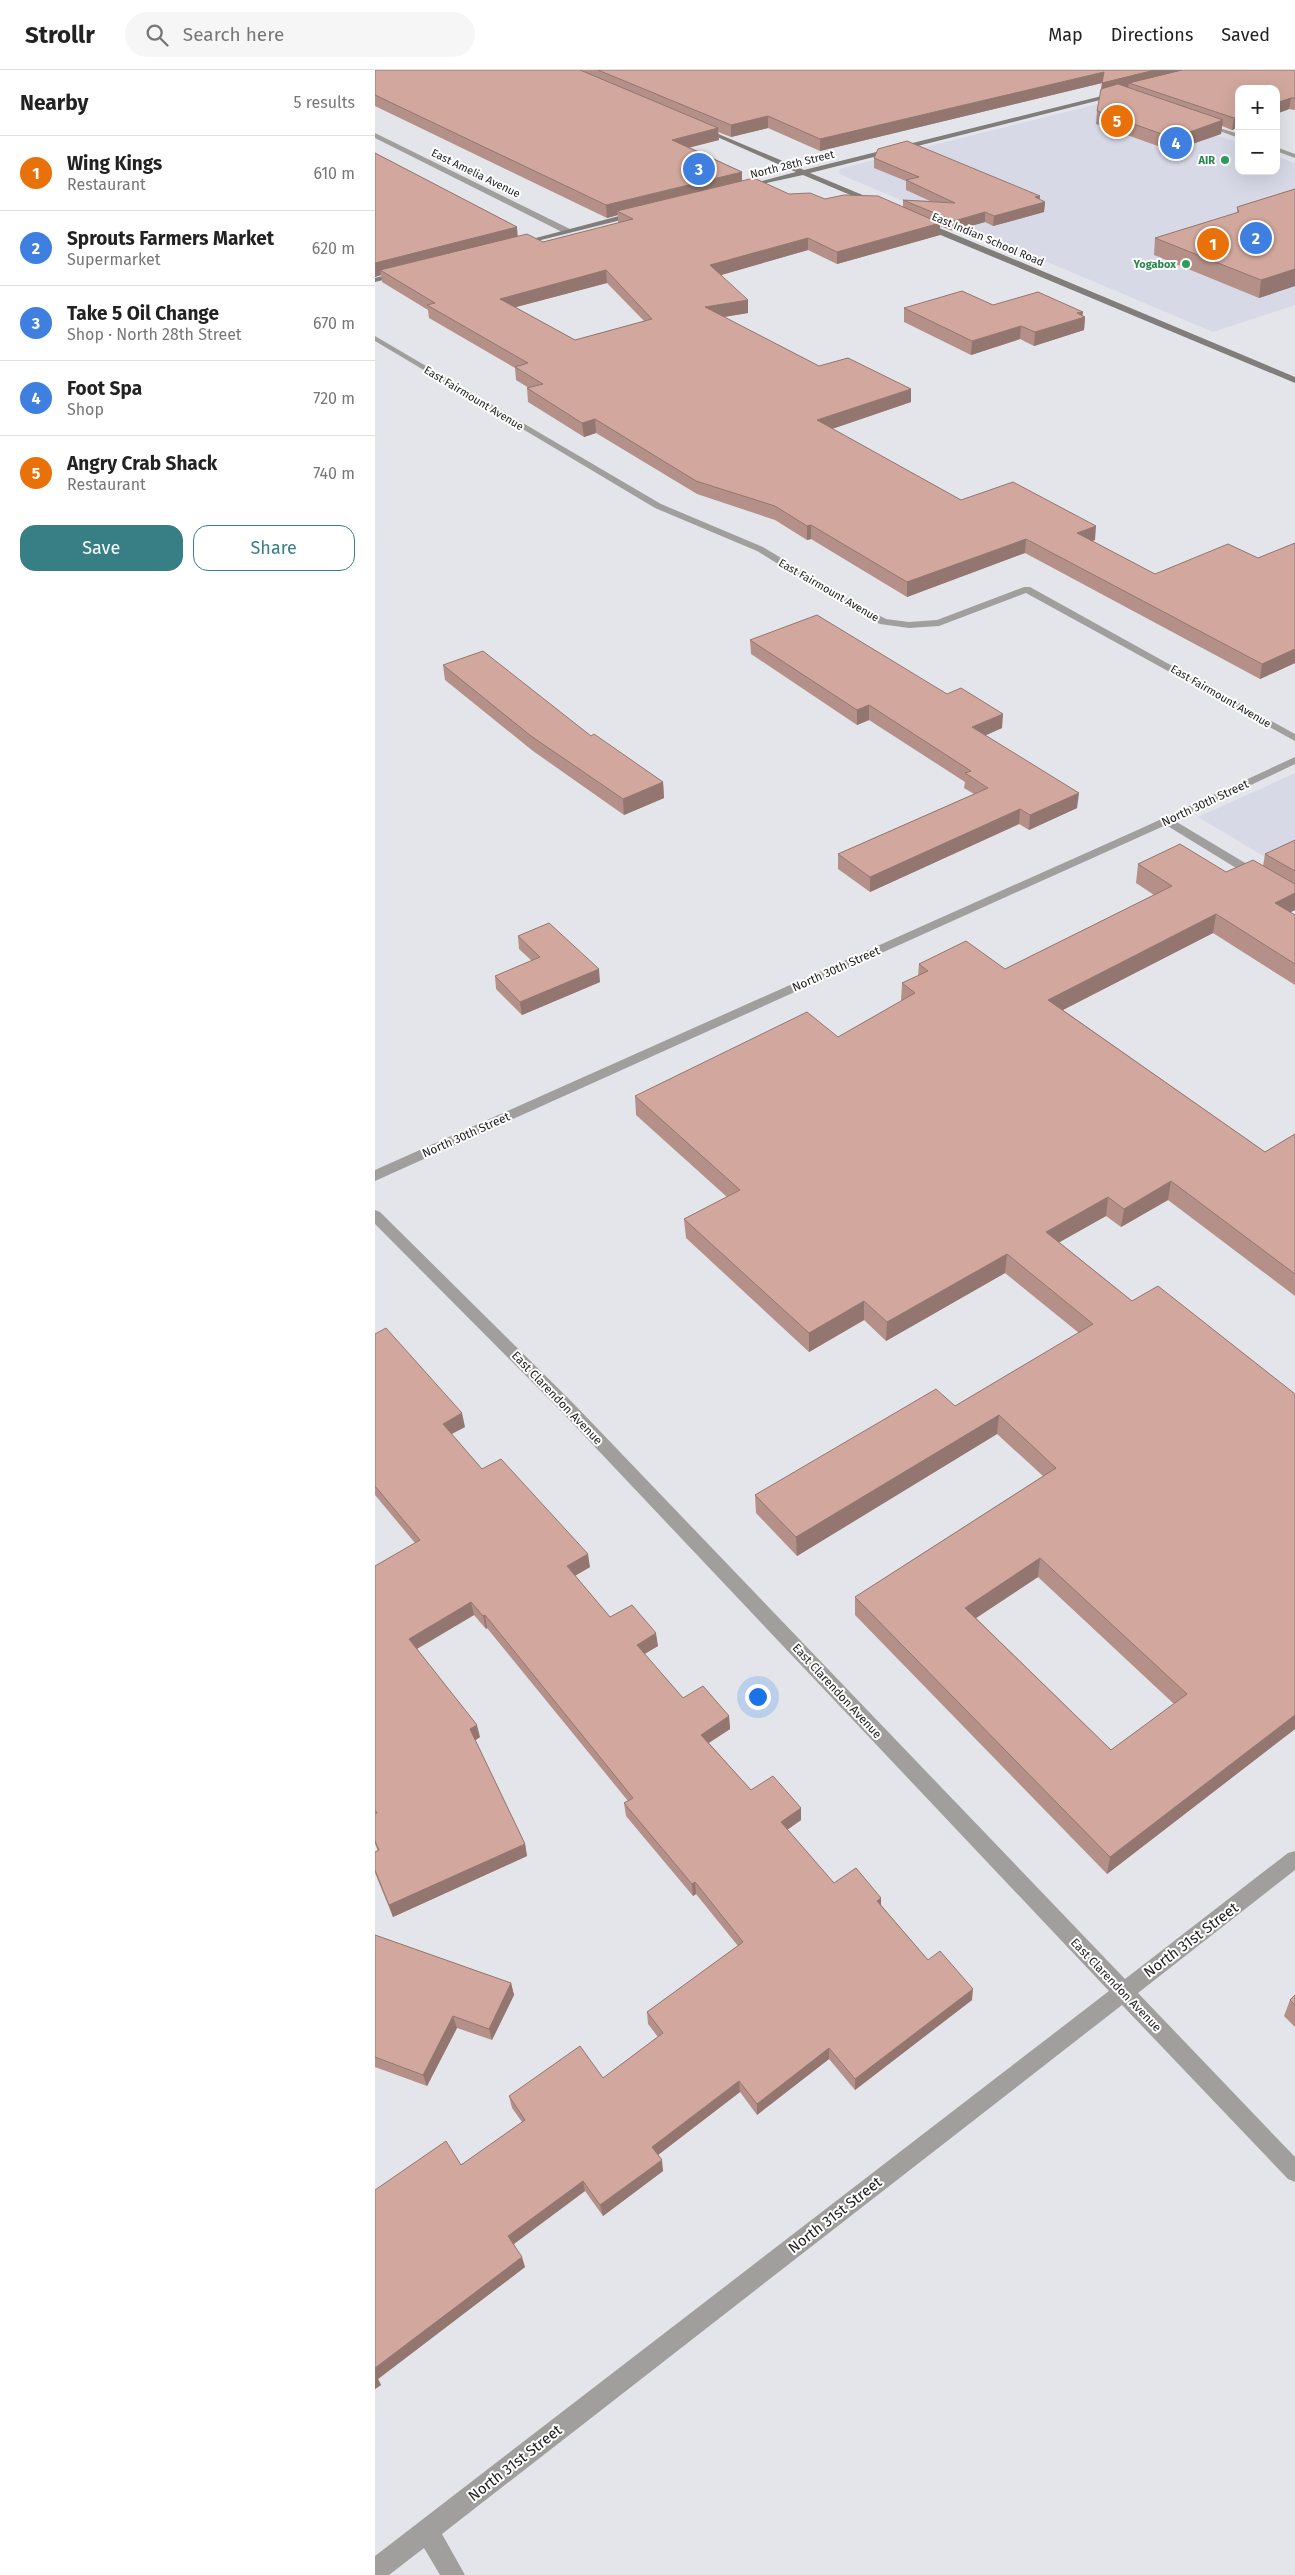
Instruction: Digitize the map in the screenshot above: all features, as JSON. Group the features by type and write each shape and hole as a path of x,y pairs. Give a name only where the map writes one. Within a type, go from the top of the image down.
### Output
{"main road":[{"name":"North 28th Street","path":"735,189 1123,94"},
{"path":"694,126 879,205"},
{"path":"511,245 644,212"},
{"name":"East Indian School Road","path":"914,220 1295,380"},
{"path":"375,280 409,271"}],"street":[{"path":"1193,120 1235,135"},
{"name":"East Amelia Avenue","path":"375,135 567,231"},
{"path":"1280,150 1295,156"},
{"name":"East Fairmount Avenue","path":"375,338 658,506 760,549 851,605 884,622 909,626 939,623 1027,588 1295,738"},
{"name":"North 30th Street","path":"375,1176 1167,820 1295,760"},
{"path":"1167,820 1269,883"},
{"name":"East Clarendon Avenue","path":"375,1214 567,1407 1295,2172"},
{"name":"North 31st Street","path":"375,2571 1295,1860"},
{"path":"427,2531 453,2575"}],"shaded area":[{"path":"1105,102 1123,103 1235,142 1235,175 1280,175 1280,157 1295,163 1295,305 1213,332 839,174 840,169"},
{"path":"1295,773 1295,875 1198,817"}],"building":[{"path":"375,70 580,70 718,128 672,140 742,172 606,205 375,95"},
{"path":"598,70 1155,70 1102,83 1104,72 820,139 768,116 731,125"},
{"path":"1182,70 1295,70 1295,98 1280,102 1280,85 1235,85 1234,118 1129,83"},
{"path":"1118,84 1223,120 1173,138 1097,111 1101,89"},
{"path":"907,141 1040,196 1035,197 1045,202 994,216 985,212 954,221 903,200 955,203 906,180 919,177 874,158 878,149"},
{"path":"375,153 517,227 375,263"},
{"path":"754,178 789,194 810,193 825,199 844,195 878,196 940,223 837,252 808,238 710,265 748,300 705,307 819,366 848,358 911,389 817,420 961,500 1013,482 1096,526 1077,533 1155,574 1228,544 1258,558 1295,543 1295,649 1262,664 1026,539 907,582 775,506 696,481 595,419 582,423 527,388 543,384 515,367 528,363 427,305 435,303 380,270 527,234 543,242 633,219 617,211","holes":["606,270 652,319 575,340 500,299"]},
{"path":"1295,189 1295,269 1261,280 1155,238 1239,212 1237,207"},
{"path":"962,291 993,305 1038,292 1083,312 1077,313 1085,317 1035,332 1021,326 972,341 904,308"},
{"path":"817,615 947,694 961,688 1003,714 972,727 1079,793 1030,815 1020,809 870,877 838,854 988,788 965,773 971,771 869,705 857,710 750,640"},
{"path":"483,651 591,736 594,734 663,782 623,799 531,736 443,665"},
{"path":"1295,840 1295,871 1265,854"},
{"path":"1180,844 1226,872 1253,860 1295,884 1295,893 1275,903 1295,915 1295,964 1216,914 1048,1000 1265,1152 1295,1134 1295,1274 1171,1181 1124,1209 1108,1197 1046,1232 1132,1301 1158,1286 1295,1394 1295,1715 1110,1857 855,1597 1056,1468 999,1415 796,1537 755,1495 936,1389 955,1406 1093,1324 1007,1254 887,1322 864,1301 809,1333 684,1219 740,1190 635,1096 807,1012 838,1037 915,993 902,983 928,971 919,964 966,941 1005,969 1172,886 1138,864","holes":["1040,1558 1187,1694 1111,1750 965,1608"]},
{"path":"549,923 599,969 520,1002 495,976 540,957 518,936"},
{"path":"386,1328 462,1413 443,1424 482,1469 501,1459 588,1554 567,1566 610,1617 632,1605 656,1633 637,1645 683,1698 703,1686 729,1716 701,1735 751,1790 773,1776 801,1808 781,1822 834,1883 856,1868 881,1898 877,1901 928,1960 940,1951 973,1989 855,2079 829,2048 757,2104 739,2081 652,2147 662,2160 600,2205 583,2181 508,2236 522,2257 375,2368 375,2190 446,2141 461,2165 525,2120 509,2096 580,2046 603,2078 663,2033 647,2012 743,1942 695,1882 692,1884 624,1803 633,1798 485,1615 483,1616 471,1602 409,1639 477,1725 470,1729 525,1844 389,1905 375,1870 375,1852 379,1850 375,1841 375,1813 377,1813 375,1810 375,1566 420,1540 375,1486 375,1334"},
{"path":"375,1935 511,1983 489,2029 453,2016 423,2075 375,2057"},
{"path":"1295,1995 1295,2005 1290,2000"}],"place":[{"name":"Angry Crab Shack","path":"1117,121"},
{"name":"Foot Spa","path":"1176,143"},
{"name":"AIR","path":"1225,160"},
{"name":"Take 5 Oil Change","path":"699,169"},
{"name":"Sprouts Farmers Market","path":"1256,238"},
{"name":"Wing Kings","path":"1213,244"},
{"name":"Yogabox","path":"1186,264"}]}
